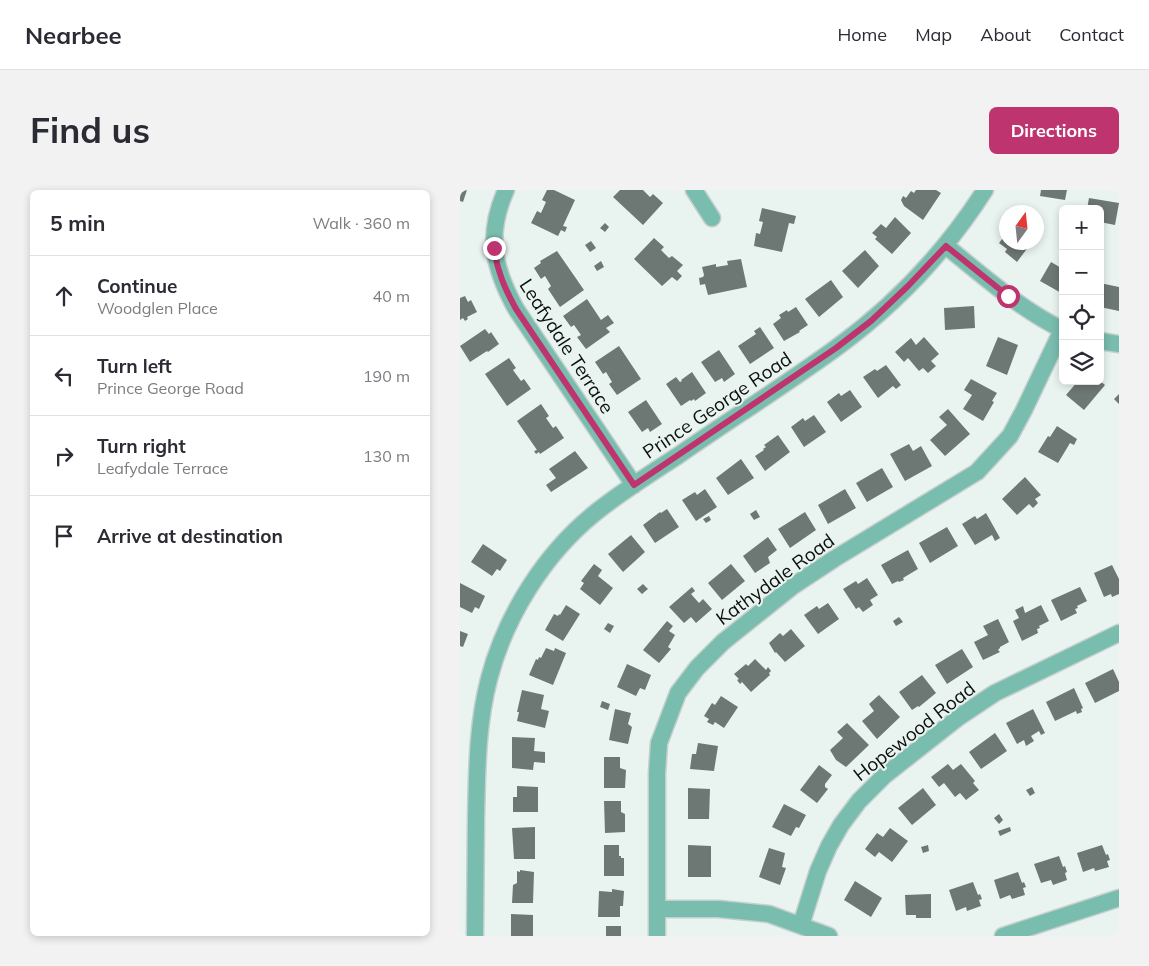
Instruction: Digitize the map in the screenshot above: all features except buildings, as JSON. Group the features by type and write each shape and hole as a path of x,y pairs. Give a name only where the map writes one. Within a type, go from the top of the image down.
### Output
{"street":[{"name":"Leafydale Terrace","path":"506,190 495,226 494,248 497,266 505,289 516,309 634,485"},
{"path":"694,190 712,218"},
{"name":"Prince George Road","path":"475,936 477,756 483,706 489,677 502,641 520,603 545,566 570,537 594,514 836,348 871,321 946,246 985,190"},
{"path":"946,246 1008,296 1059,328"},
{"name":"Kathydale Road","path":"657,936 657,773 659,743 678,694 697,668 723,642 793,586 977,472 1010,436 1059,336"},
{"path":"1104,342 1119,344"},
{"name":"Hopewood Road","path":"801,925 818,871 829,846 841,825 859,801 884,776 959,717 995,693 1119,633"},
{"path":"1003,936 1119,898"},
{"path":"657,909 742,910 769,914 830,936"}],"route":[{"path":"494,248 497,266 505,289 516,309 634,485 836,348 871,321 946,246 1008,296"}]}
